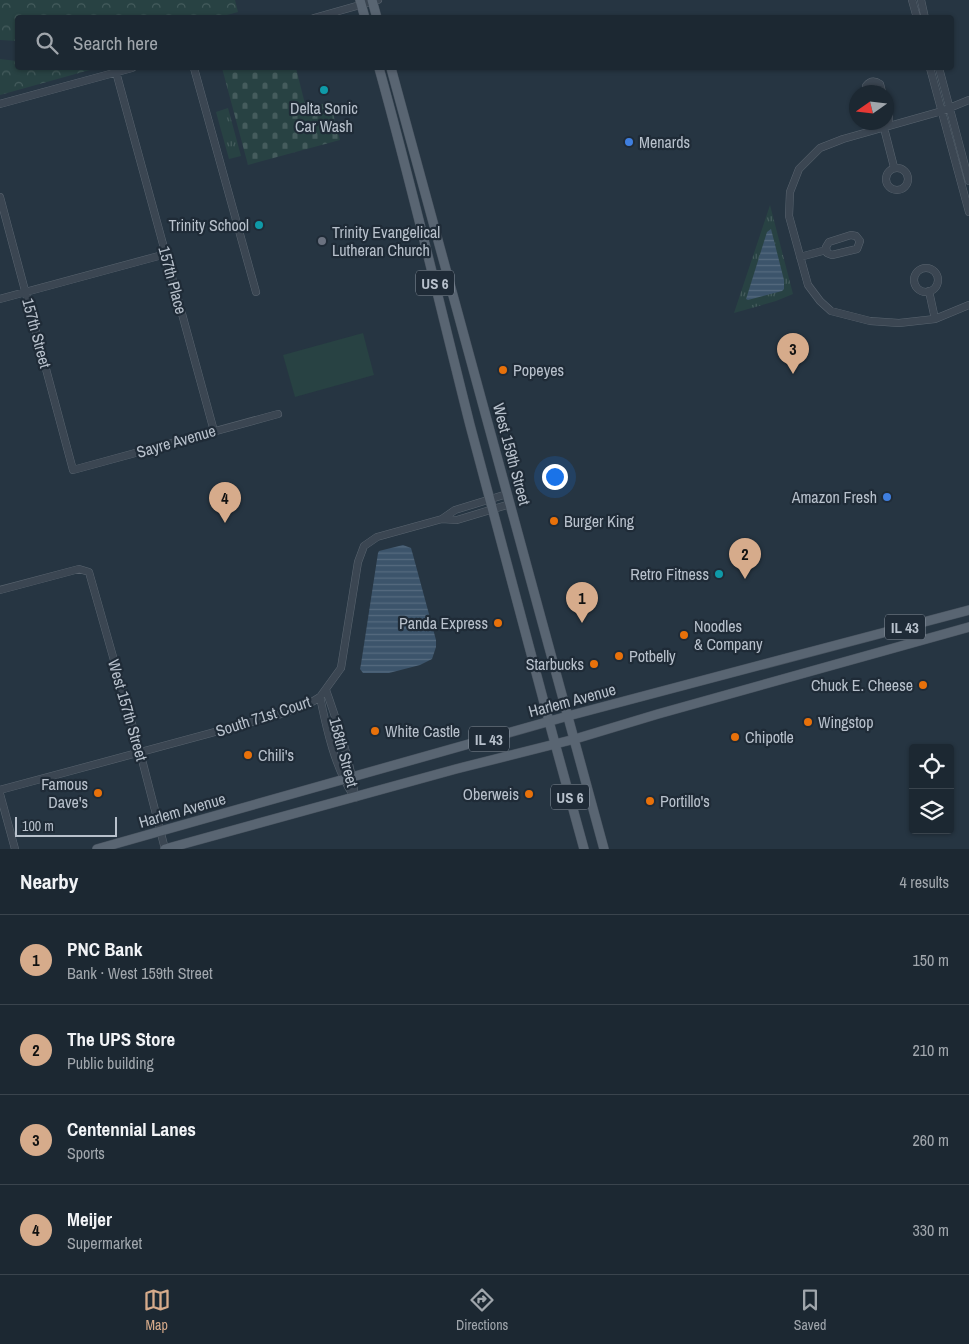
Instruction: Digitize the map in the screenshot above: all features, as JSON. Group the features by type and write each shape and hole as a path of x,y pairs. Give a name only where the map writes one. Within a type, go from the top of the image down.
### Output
{"main road":[{"path":"374,0 376,15"},
{"path":"361,2 364,15"},
{"name":"West 159th Street","path":"380,70 426,245 489,499 584,849"},
{"name":"West 159th Street","path":"392,70 604,849"},
{"name":"Harlem Avenue","path":"97,849 568,716 969,610"},
{"name":"Harlem Avenue","path":"165,849 574,739 969,627"}],"street":[{"path":"323,15 361,2 374,0"},
{"path":"912,0 915,15"},
{"path":"921,0 924,15"},
{"path":"0,104 124,70"},
{"path":"195,70 256,292"},
{"path":"931,70 969,212"},
{"path":"940,70 969,181"},
{"name":"157th Place","path":"116,72 214,430"},
{"path":"867,85 873,81 880,85"},
{"path":"894,125 942,111 969,100"},
{"path":"877,130 826,145 814,153 799,169 790,192 789,216 811,291 832,311 870,321 899,323 936,319 969,305"},
{"path":"885,130 894,167"},
{"name":"157th Street","path":"0,197 73,470"},
{"path":"851,236 856,236 860,241 859,247 854,250 832,256 826,250 829,242 851,236"},
{"path":"800,257 826,250"},
{"path":"0,299 166,254"},
{"path":"929,291 936,319"},
{"name":"Sayre Avenue","path":"73,470 278,414"},
{"name":"South 71st Court","path":"0,790 278,715 307,705 320,697 342,668 358,562 361,551 368,542 377,537 442,519 455,510 507,494"},
{"name":"South 71st Court","path":"442,519 457,520 510,504"},
{"name":"West 157th Street","path":"0,590 79,569 89,572 140,752 165,849"},
{"name":"158th Street","path":"326,690 353,778 355,798"},
{"name":"158th Street","path":"320,697 327,729 344,780 355,798"},
{"path":"0,794 15,849"}],"green space":[{"path":"0,0 235,0 238,12 227,15 15,15 15,41 0,40"},
{"path":"0,59 15,61 15,70 90,70 0,95"},
{"path":"223,70 296,70 306,108 330,102 340,140 248,165"},
{"path":"228,108 241,156 229,159 216,112"},
{"path":"770,205 793,294 734,313"},
{"path":"363,333 374,375 295,397 283,355"}],"water":[{"path":"771,229 784,280 784,289 748,300 746,299 767,232"},
{"path":"403,545 411,548 436,640 436,647 432,659 420,665 389,673 363,673 360,669 378,553 379,551"}],"place":[{"name":"Delta Sonic Car Wash","path":"324,90"},
{"name":"Menards","path":"629,142"},
{"name":"Trinity School","path":"259,225"},
{"name":"Trinity Evangelical Lutheran Church","path":"322,241"},
{"name":"Popeyes","path":"503,370"},
{"name":"Centennial Lanes","path":"793,374"},
{"name":"Amazon Fresh","path":"887,497"},
{"name":"Burger King","path":"554,521"},
{"name":"Meijer","path":"225,523"},
{"name":"Retro Fitness","path":"719,574"},
{"name":"The UPS Store","path":"745,579"},
{"name":"Panda Express","path":"498,623"},
{"name":"PNC Bank","path":"582,623"},
{"name":"Noodles & Company","path":"684,635"},
{"name":"Potbelly","path":"619,656"},
{"name":"Starbucks","path":"594,664"},
{"name":"Chuck E. Cheese","path":"923,685"},
{"name":"Wingstop","path":"808,722"},
{"name":"White Castle","path":"375,731"},
{"name":"Chipotle","path":"735,737"},
{"name":"Chili's","path":"248,755"},
{"name":"Famous Dave's","path":"98,793"},
{"name":"Oberweis","path":"529,794"},
{"name":"Portillo's","path":"650,801"}]}
